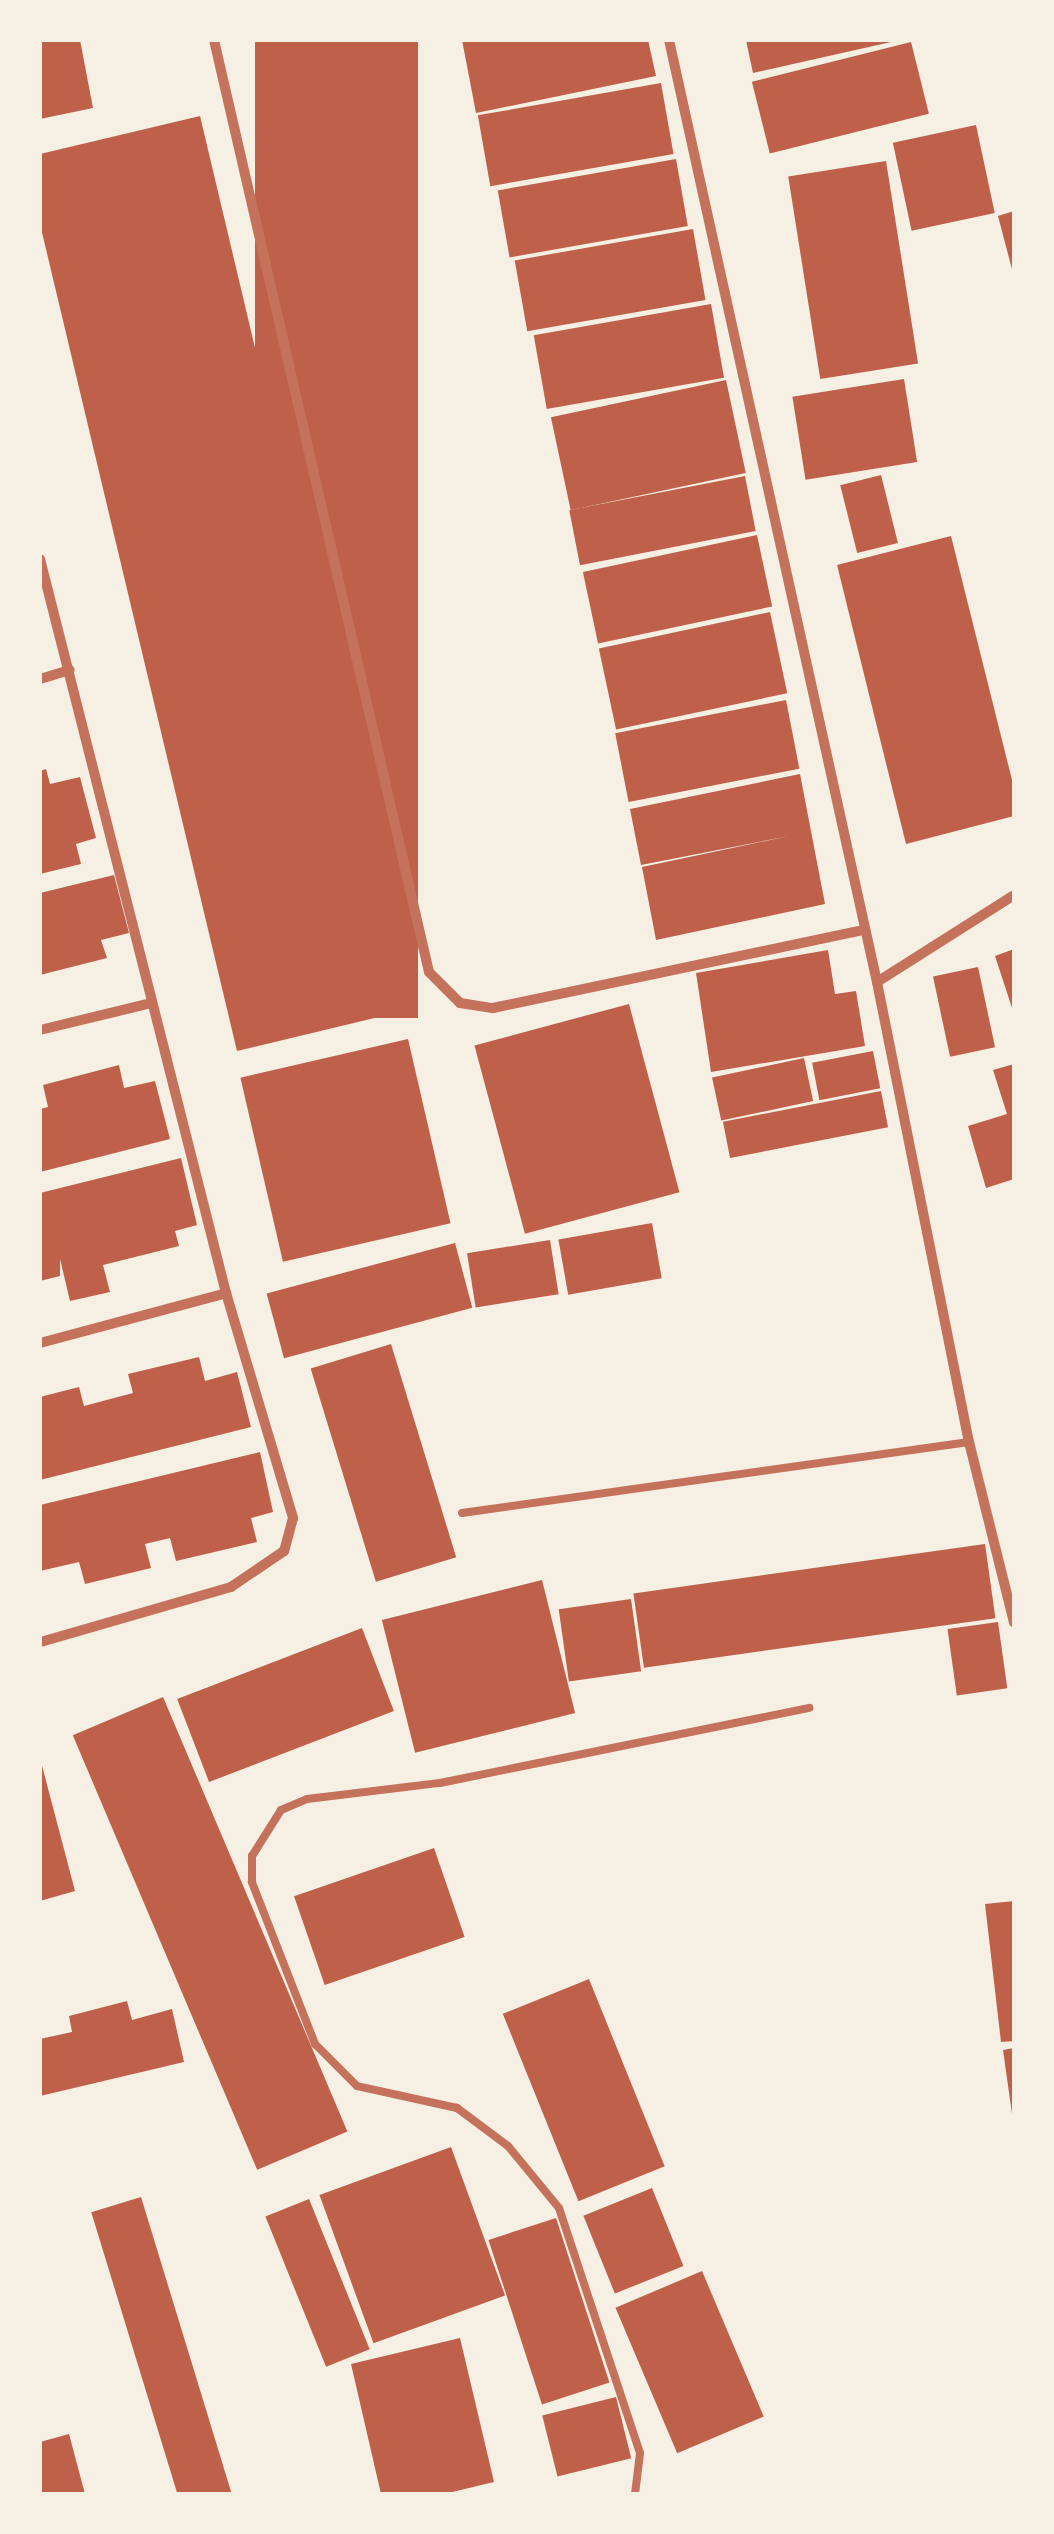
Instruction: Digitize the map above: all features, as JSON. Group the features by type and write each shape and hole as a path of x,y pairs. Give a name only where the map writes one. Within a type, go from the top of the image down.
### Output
{"street":[{"path":"214,40 429,972 460,1003 493,1008 864,930"},
{"path":"668,40 877,982 969,1442 1014,1622"},
{"path":"40,559 226,1292 293,1518 284,1551 231,1587 40,1642"},
{"path":"40,679 70,670"},
{"path":"877,982 1014,895"},
{"path":"40,1030 152,1003"},
{"path":"40,1344 226,1292"}],"lane":[{"path":"462,1513 969,1442"},
{"path":"635,2494 640,2453 559,2208 508,2146 457,2108 357,2086 314,2044 252,1882 252,1856 280,1810 306,1799 440,1784 809,1708"}],"building":[{"path":"40,40 80,40 93,108 40,119"},
{"path":"255,40 418,40 418,1018 255,1018"},
{"path":"462,40 648,40 656,76 476,113"},
{"path":"746,40 890,40 891,42 753,73"},
{"path":"911,42 929,114 770,153 752,82"},
{"path":"661,83 674,154 490,186 478,115"},
{"path":"200,116 412,1009 237,1051 40,224 40,154"},
{"path":"976,125 995,213 912,231 893,143"},
{"path":"676,159 688,226 510,257 498,190"},
{"path":"886,161 918,363 820,379 788,176"},
{"path":"1014,211 1014,273 1013,273 998,216"},
{"path":"693,229 706,300 527,331 515,260"},
{"path":"711,304 724,378 547,409 534,335"},
{"path":"904,379 917,462 806,480 792,397"},
{"path":"726,380 746,473 571,510 551,417"},
{"path":"881,475 898,543 857,553 840,485"},
{"path":"745,476 756,531 580,565 569,510"},
{"path":"757,535 772,606 598,643 583,572"},
{"path":"951,536 1014,788 1014,816 906,844 837,565"},
{"path":"770,612 787,693 616,730 599,648"},
{"path":"786,700 799,769 629,802 615,733"},
{"path":"46,769 50,784 80,777 96,838 76,844 81,864 40,874 40,771"},
{"path":"800,774 825,904 656,940 642,867 789,836 641,865 630,809"},
{"path":"114,875 129,933 101,940 107,958 40,975 40,893"},
{"path":"1014,949 1014,1011 1013,1011 995,956"},
{"path":"828,950 835,994 856,991 865,1046 711,1072 696,973"},
{"path":"978,967 995,1047 950,1057 933,977"},
{"path":"629,1004 679,1192 525,1234 474,1045"},
{"path":"408,1039 451,1223 283,1262 240,1078"},
{"path":"873,1051 880,1088 819,1100 812,1063"},
{"path":"804,1058 813,1101 721,1121 712,1078"},
{"path":"1014,1064 1014,1179 986,1188 968,1126 1007,1114 993,1070"},
{"path":"119,1065 124,1088 155,1081 170,1139 40,1172 40,1109 48,1107 43,1085"},
{"path":"881,1091 888,1127 730,1158 723,1122"},
{"path":"181,1158 197,1225 175,1231 179,1246 103,1265 110,1292 70,1301 60,1259 60,1276 40,1281 40,1193"},
{"path":"652,1223 662,1278 568,1295 558,1239"},
{"path":"550,1240 559,1294 476,1307 467,1253"},
{"path":"455,1243 472,1308 284,1358 267,1293"},
{"path":"391,1344 456,1557 376,1582 311,1369"},
{"path":"199,1357 205,1381 237,1372 251,1427 40,1480 40,1397 79,1387 84,1406 133,1393 128,1374"},
{"path":"260,1452 273,1512 251,1518 257,1542 176,1561 170,1538 145,1544 151,1568 85,1584 79,1562 40,1571 40,1505"},
{"path":"985,1544 995,1618 644,1668 633,1593"},
{"path":"542,1580 575,1713 415,1753 382,1620"},
{"path":"631,1599 641,1671 569,1681 559,1609"},
{"path":"998,1622 1007,1688 957,1695 947,1629"},
{"path":"362,1628 394,1711 209,1782 177,1699"},
{"path":"163,1697 347,2131 257,2170 73,1735"},
{"path":"40,1758 75,1891 40,1901"},
{"path":"434,1848 465,1937 325,1985 294,1896"},
{"path":"1014,1901 1014,2041 1001,2042 985,1904"},
{"path":"589,1979 665,2166 578,2201 503,2014"},
{"path":"127,2001 132,2020 172,2009 184,2062 40,2096 40,2039 72,2032 69,2016"},
{"path":"1014,2048 1014,2113 1012,2114 1003,2050"},
{"path":"451,2147 505,2295 373,2343 319,2195"},
{"path":"652,2188 683,2266 615,2294 583,2216"},
{"path":"141,2197 232,2494 177,2494 91,2212"},
{"path":"309,2199 370,2349 326,2367 265,2217"},
{"path":"556,2218 609,2383 542,2404 488,2240"},
{"path":"702,2271 764,2416 677,2453 615,2308"},
{"path":"460,2338 494,2482 444,2494 381,2494 351,2364"},
{"path":"616,2397 631,2458 557,2477 542,2415"},
{"path":"69,2434 85,2494 40,2494 40,2442"}]}
